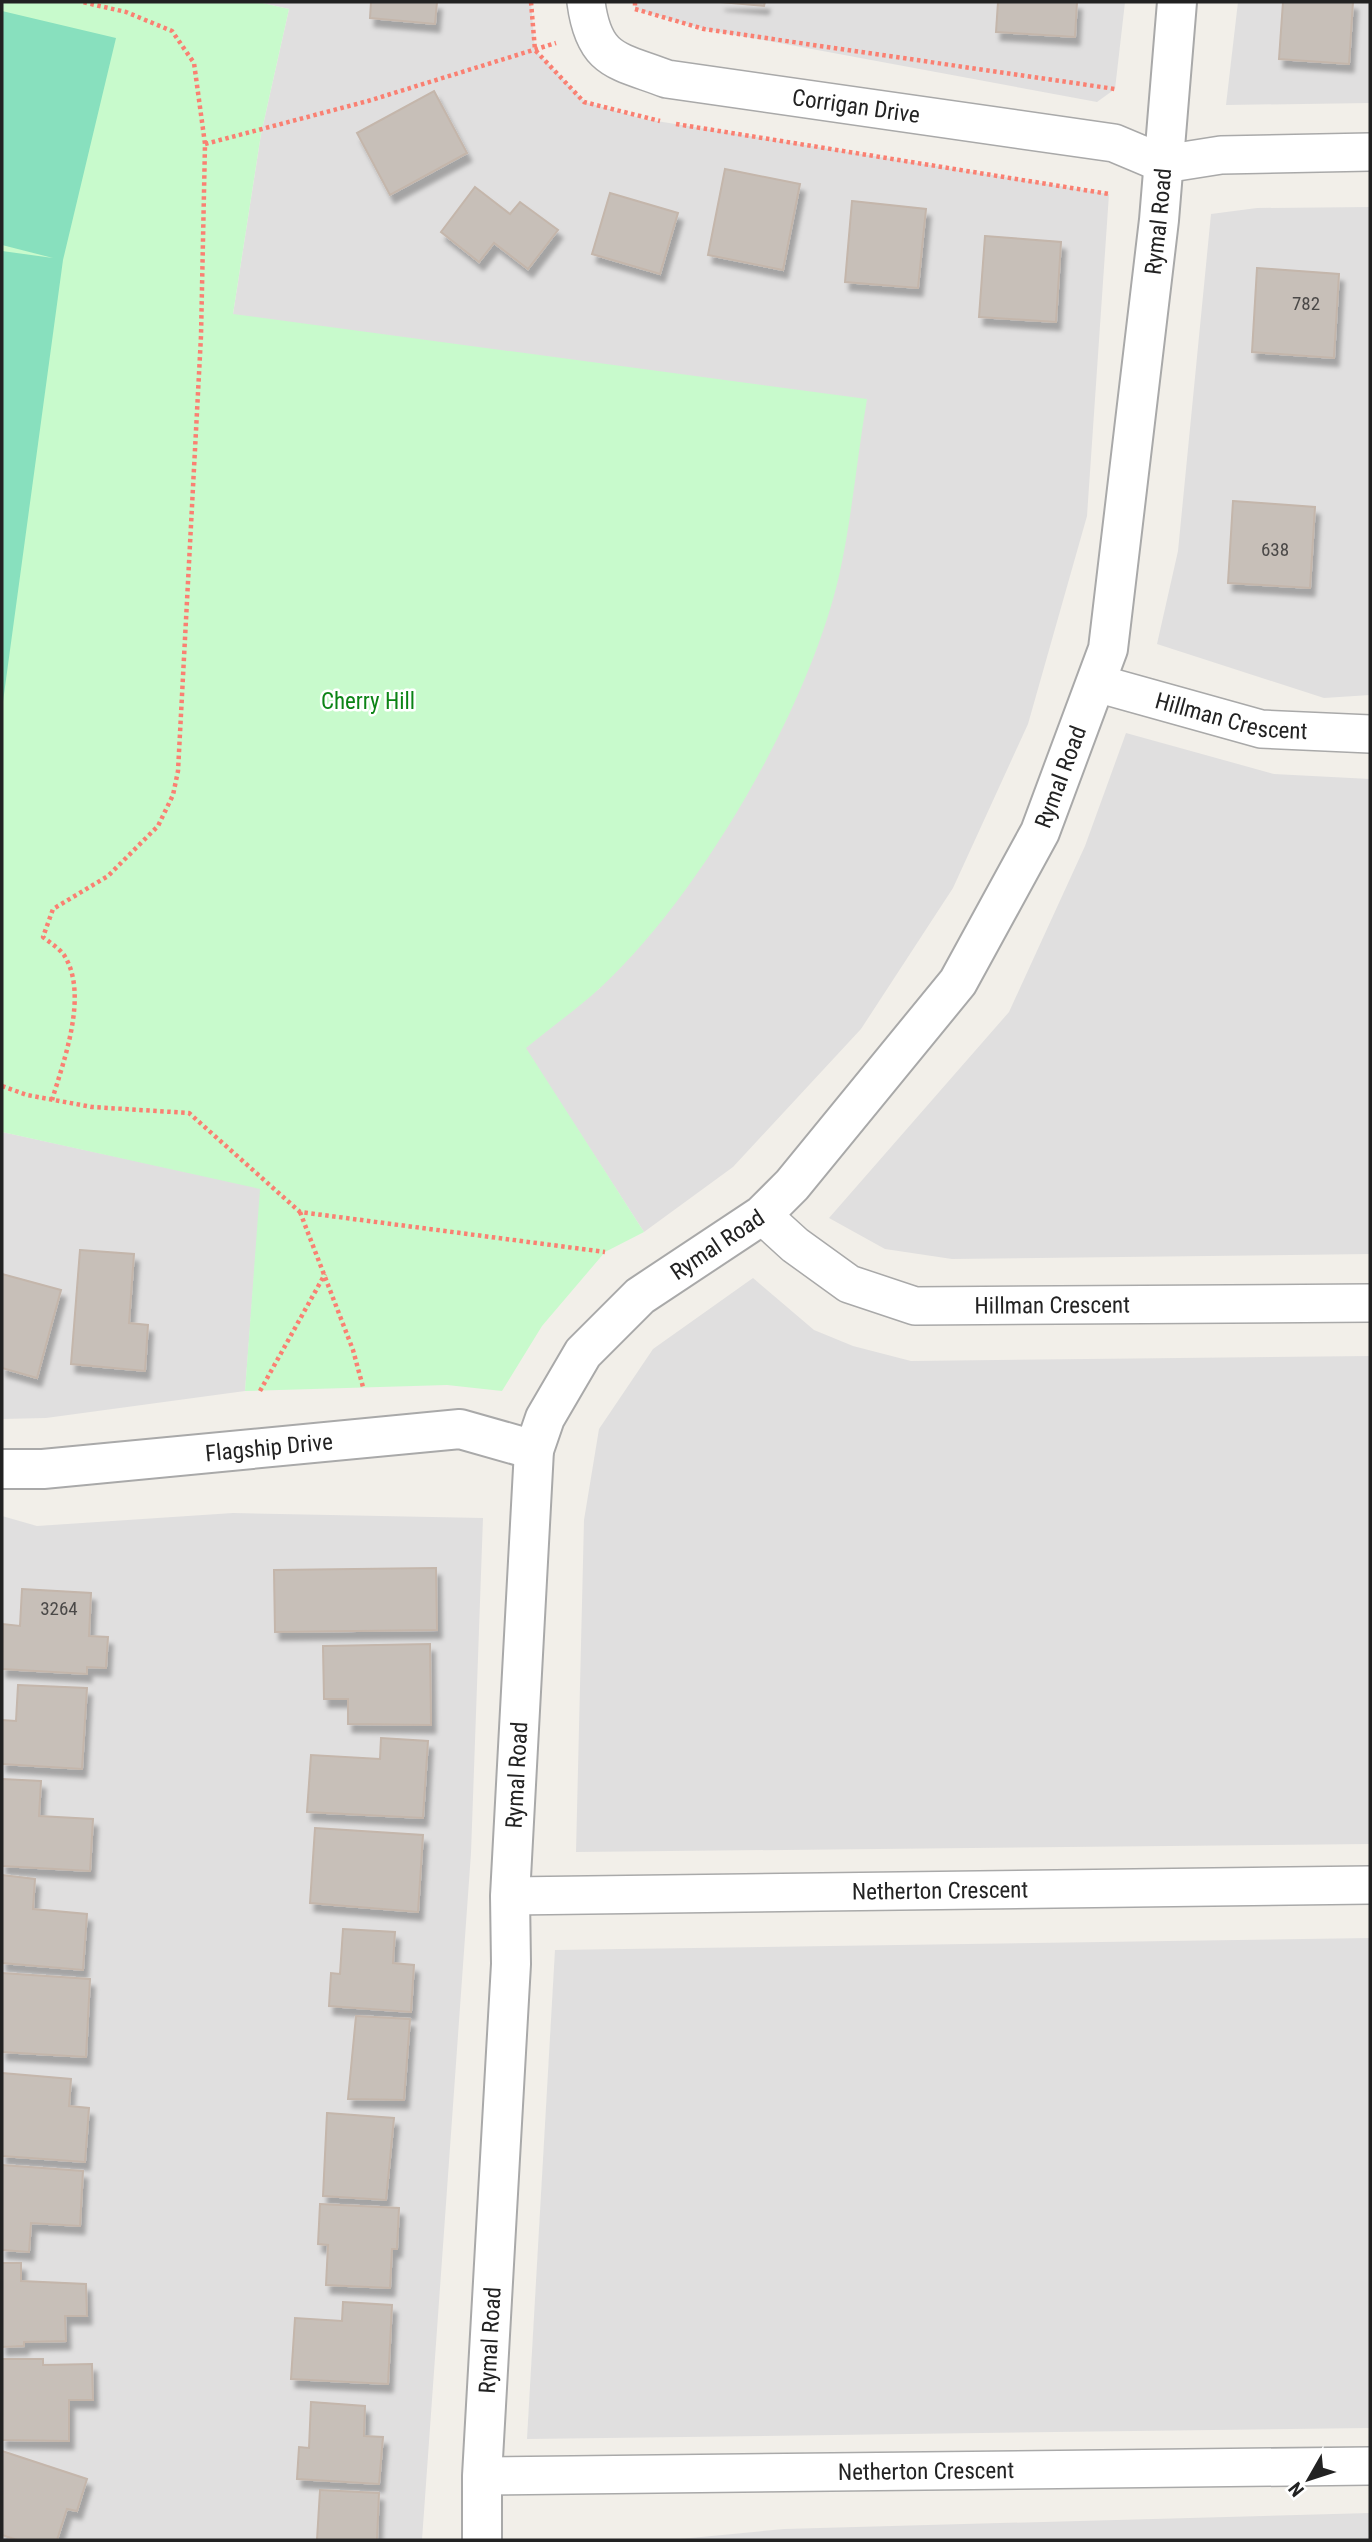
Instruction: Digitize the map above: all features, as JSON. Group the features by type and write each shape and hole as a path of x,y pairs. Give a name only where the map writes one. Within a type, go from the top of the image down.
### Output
{"street":[{"name":"Rymal Road","path":"482,2540 482,2476 534,1450 545,1418 583,1353 640,1296 762,1215 792,1185 958,982 1040,832 1108,649 1164,164 1177,2"},
{"name":"Corrigan Drive","path":"588,16 610,58 667,79 1114,143 1164,164"},
{"path":"1164,164 1222,155 1370,152"},
{"name":"Hillman Crescent","path":"1096,683 1261,730 1370,734"},
{"name":"Hillman Crescent","path":"762,1215 795,1245 849,1284 915,1306 1370,1303"},
{"name":"Flagship Drive","path":"2,1469 43,1469 460,1429 534,1450"},
{"name":"Netherton Crescent","path":"510,1896 1370,1885"},
{"name":"Netherton Crescent","path":"482,2476 1370,2466"}],"path":[{"path":"52,1100 73,1031 73,977 63,954 43,937 53,909 108,876 158,826 173,795 178,771 200,363 205,144 194,63 172,31 125,12 82,2"},
{"path":"635,2 635,9 704,29 1115,89"},
{"path":"205,144 368,101 588,16"},
{"path":"2,1086 52,1100 92,1107 188,1112 300,1212 325,1274 363,1387"},
{"path":"300,1212 605,1252"},
{"path":"260,1391 325,1274"}],"shaded area":[{"path":"258,2 531,2 535,50 585,102 644,119 1109,194 1087,516 1028,724 953,888 861,1029 733,1167 644,1232 525,1048 600,988 233,314 261,134 289,9"},
{"path":"635,2 1125,2 1115,89 1097,102 704,29 635,9"},
{"path":"1238,2 1370,2 1370,103 1226,105"},
{"path":"1370,207 1370,695 1324,698 1157,644 1178,551 1211,214 1257,208"},
{"path":"1126,733 1274,774 1370,779 1370,1254 952,1259 885,1249 829,1218 1009,1012 1085,846"},
{"path":"2,1132 261,1188 245,1391 46,1418 2,1419"},
{"path":"753,1278 814,1330 853,1346 911,1361 1370,1356 1370,1844 576,1852 584,1520 599,1429 653,1349"},
{"path":"233,1513 483,1518 471,1853 422,2540 2,2540 2,1516 37,1526"},
{"path":"1370,1938 1370,2428 527,2439 555,1950"},
{"path":"1370,2513 1370,2540 670,2540 784,2529"}],"green space":[{"name":"Cherry Hill","path":"2,2 258,2 289,9 261,134 233,314 867,399 839,576 824,628 803,684 776,741 711,853 675,904 638,949 600,988 526,1048 644,1232 605,1252 542,1326 502,1391 447,1385 245,1391 260,1189 2,1132"},
{"path":"2,11 116,38 63,260 2,709 2,251 53,258 2,245"}],"building":[{"path":"371,2 437,2 435,24 370,18"},
{"path":"720,2 765,2 764,6"},
{"path":"998,2 1077,2 1075,37 996,32"},
{"path":"1283,2 1353,2 1349,64 1279,59"},
{"path":"434,91 467,153 390,195 357,133"},
{"path":"725,169 800,184 783,270 708,255"},
{"path":"475,187 510,214 520,202 558,230 528,269 494,243 479,262 441,232"},
{"path":"610,193 678,213 660,274 592,254"},
{"path":"852,201 926,209 918,288 845,282"},
{"path":"985,236 1061,242 1056,322 979,317"},
{"path":"1257,268 1339,274 1334,358 1252,352"},
{"path":"1233,501 1315,507 1310,588 1228,583"},
{"path":"80,1250 134,1254 129,1323 148,1325 145,1371 71,1364"},
{"path":"2,1274 61,1290 37,1378 2,1368"},
{"path":"436,1568 437,1630 275,1632 274,1570"},
{"path":"22,1589 91,1593 89,1636 108,1637 106,1668 87,1667 87,1674 2,1669 3,1624 20,1626"},
{"path":"430,1644 431,1725 348,1724 348,1699 324,1699 323,1646"},
{"path":"18,1685 87,1688 82,1769 2,1764 2,1720 16,1721"},
{"path":"381,1738 428,1741 423,1818 307,1812 311,1755 380,1759"},
{"path":"2,1779 41,1781 39,1816 93,1819 90,1871 2,1866"},
{"path":"315,1828 423,1835 418,1912 310,1903"},
{"path":"2,1875 35,1879 33,1909 87,1914 83,1970 2,1963"},
{"path":"343,1929 395,1932 393,1963 414,1965 411,2012 329,2006 331,1973 340,1974"},
{"path":"2,1973 90,1979 86,2057 2,2052"},
{"path":"356,2016 410,2019 404,2100 348,2099"},
{"path":"2,2073 71,2079 69,2106 89,2108 85,2162 2,2156"},
{"path":"327,2113 394,2118 386,2200 323,2196"},
{"path":"2,2165 83,2171 80,2226 31,2223 29,2252 2,2250"},
{"path":"320,2204 399,2208 397,2249 392,2249 390,2288 326,2285 328,2245 318,2244"},
{"path":"2,2263 21,2263 21,2281 86,2284 87,2316 65,2316 66,2341 24,2342 24,2346 2,2347"},
{"path":"343,2302 392,2305 388,2384 291,2379 295,2318 342,2321"},
{"path":"2,2359 43,2359 43,2365 92,2364 93,2400 69,2400 69,2441 2,2440"},
{"path":"311,2402 365,2406 364,2436 383,2437 379,2484 297,2479 299,2447 309,2448"},
{"path":"2,2451 87,2479 77,2511 67,2509 57,2540 17,2540 2,2535"},
{"path":"320,2490 379,2493 377,2540 317,2540"}]}
